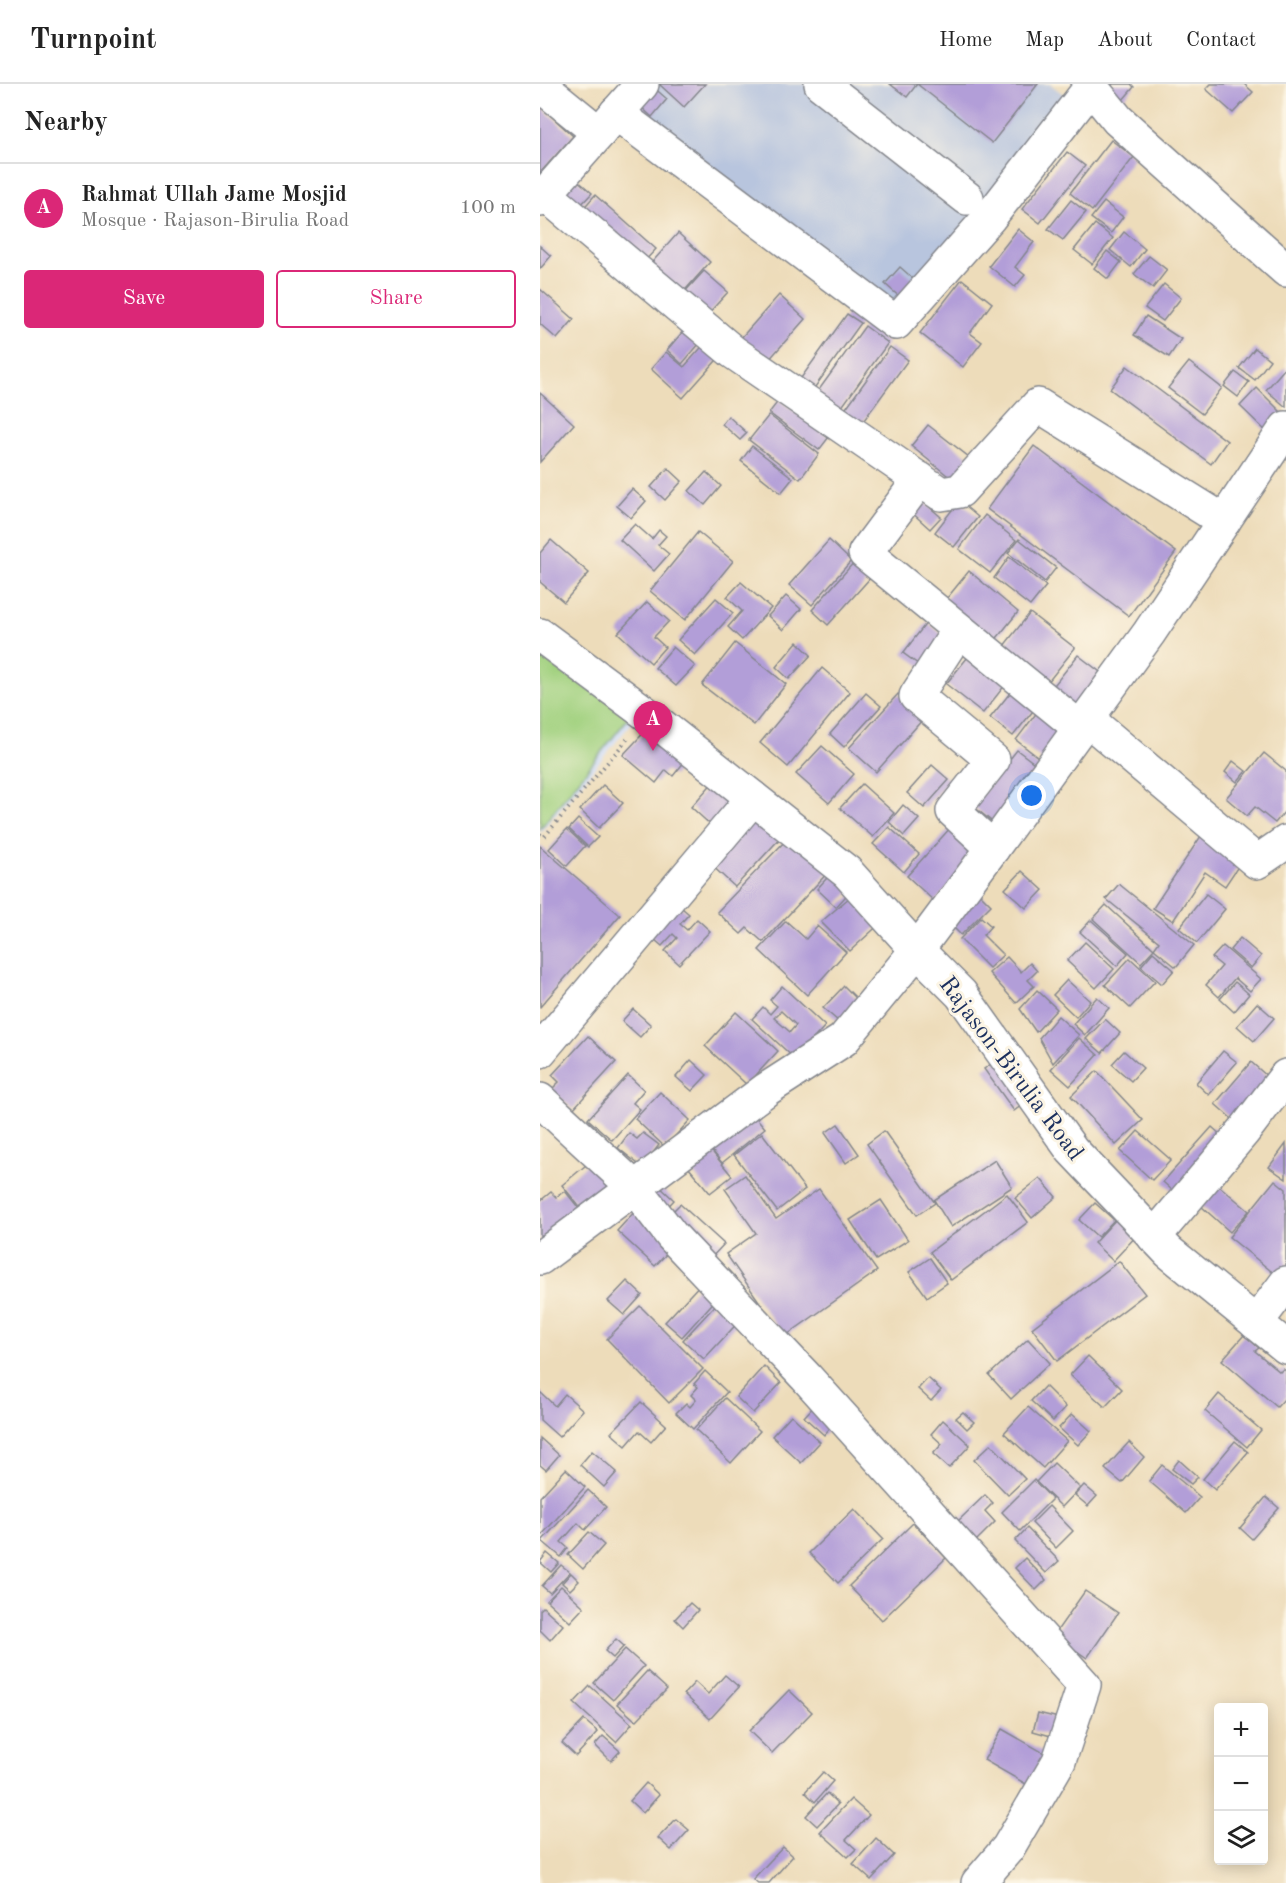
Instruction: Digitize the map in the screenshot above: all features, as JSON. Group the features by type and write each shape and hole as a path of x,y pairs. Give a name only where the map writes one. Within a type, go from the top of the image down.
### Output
{"street":[{"path":"642,84 542,197 733,352 941,494 960,491 1038,405 1224,521"},
{"path":"821,84 967,198"},
{"path":"540,86 608,123 896,323 990,217 1091,87 1118,120 1286,270"},
{"path":"540,1258 767,1089 843,1040 917,950 1149,633 1286,428"},
{"path":"920,479 865,553 959,630 1083,723 1257,862 1286,842"},
{"path":"959,630 916,696 993,760 953,811 993,848"},
{"name":"Rajason-Birulia Road","path":"540,635 648,715 848,872 917,950 961,994 1072,1150 1169,1252 1286,1347"},
{"path":"540,1051 753,798"},
{"path":"1154,1237 1244,1131 1286,1076"},
{"path":"540,1100 635,1188 672,1236 806,1377 1084,1685 1059,1761 1008,1848 978,1883"},
{"path":"1256,1323 1286,1282"}],"path":[{"path":"540,834 544,837 648,715"}],"shaded area":[{"path":"648,84 1050,84 1066,96 897,312 630,108"},
{"path":"645,707 540,833 540,829 630,716"}],"green space":[{"path":"540,644 630,716 540,829"}],"building":[{"path":"659,84 705,84 684,107"},
{"path":"890,84 917,84 907,97"},
{"path":"917,84 1038,84 992,143"},
{"path":"1113,84 1131,84 1134,87 1122,101 1109,88"},
{"path":"1211,84 1244,84 1253,92 1233,113 1206,89"},
{"path":"652,86 667,99 652,117 637,103"},
{"path":"540,106 573,136 540,173"},
{"path":"1111,140 1134,157 1092,211 1070,193"},
{"path":"1067,152 1085,166 1040,223 1022,209"},
{"path":"575,178 592,193 575,211 559,196"},
{"path":"595,195 656,249 640,266 580,212"},
{"path":"1071,200 1086,212 1063,240 1048,229"},
{"path":"1104,202 1123,217 1111,233 1091,218"},
{"path":"1095,224 1113,238 1092,264 1074,250"},
{"path":"1018,229 1034,242 1015,267 1025,275 1015,287 989,266"},
{"path":"1124,232 1145,249 1131,267 1110,250"},
{"path":"678,233 710,262 679,297 647,268"},
{"path":"540,246 551,256 540,269"},
{"path":"1107,251 1121,262 1108,279 1094,268"},
{"path":"1149,256 1167,270 1153,288 1134,274"},
{"path":"900,267 917,282 902,299 885,284"},
{"path":"704,271 728,292 706,316 682,295"},
{"path":"962,279 992,303 970,333 982,342 963,367 920,333"},
{"path":"1164,284 1181,298 1163,321 1145,308"},
{"path":"540,289 574,319 557,339 540,324"},
{"path":"779,295 805,319 767,362 740,339"},
{"path":"847,314 861,323 810,394 796,385"},
{"path":"1146,316 1181,339 1169,357 1134,335"},
{"path":"691,322 706,336 682,364 667,350"},
{"path":"865,326 888,343 836,415 813,398"},
{"path":"708,340 723,353 683,398 651,369 666,352 684,367"},
{"path":"890,347 908,360 856,431 838,419"},
{"path":"1255,348 1270,360 1255,380 1239,368"},
{"path":"1189,362 1222,388 1202,414 1168,388"},
{"path":"1127,366 1227,441 1211,464 1110,389"},
{"path":"1286,367 1286,407 1266,390"},
{"path":"1235,372 1249,382 1238,397 1224,386"},
{"path":"1257,388 1286,417 1270,435 1240,406"},
{"path":"540,393 574,424 540,462"},
{"path":"779,400 829,437 819,450 769,413"},
{"path":"769,415 819,454 800,479 749,440"},
{"path":"728,416 747,433 740,440 722,424"},
{"path":"928,425 974,461 957,483 911,446"},
{"path":"752,446 793,478 781,493 741,461"},
{"path":"1034,446 1176,552 1129,616 987,509"},
{"path":"668,468 682,481 665,500 651,487"},
{"path":"706,472 721,486 705,505 689,491"},
{"path":"632,489 646,501 631,518 617,506"},
{"path":"919,498 941,517 930,529 909,510"},
{"path":"959,501 978,517 954,547 935,532"},
{"path":"985,515 1016,540 990,573 959,549"},
{"path":"635,524 652,539 659,530 666,536 658,545 669,554 654,571 620,540"},
{"path":"698,532 733,561 685,620 650,591"},
{"path":"1019,539 1056,568 1045,582 1008,553"},
{"path":"551,540 589,573 564,602 540,582 540,553"},
{"path":"829,540 851,561 812,605 789,585"},
{"path":"1009,557 1046,586 1030,606 994,578"},
{"path":"855,561 872,576 828,625 812,610"},
{"path":"969,571 1018,612 989,648 939,608"},
{"path":"741,582 771,608 742,640 728,627 742,611 727,597"},
{"path":"786,596 801,609 783,630 768,616"},
{"path":"716,598 733,613 695,655 678,640"},
{"path":"647,602 669,621 654,637 665,647 651,663 618,633"},
{"path":"1030,613 1075,648 1044,687 999,652"},
{"path":"927,622 945,637 922,667 903,653"},
{"path":"797,642 811,655 789,679 776,667"},
{"path":"735,643 786,684 754,725 702,685"},
{"path":"673,647 695,666 676,686 655,668"},
{"path":"976,647 1013,675 983,713 946,684"},
{"path":"1078,655 1108,678 1081,712 1051,689"},
{"path":"822,668 850,692 788,767 760,743"},
{"path":"1018,683 1041,701 1013,736 990,718"},
{"path":"866,693 881,706 844,747 830,734"},
{"path":"898,694 924,718 876,772 849,748"},
{"path":"1044,703 1071,725 1043,761 1016,740"},
{"path":"651,725 685,761 673,776 666,770 656,783 623,755"},
{"path":"822,746 854,774 829,803 796,774"},
{"path":"1017,750 1046,772 1001,829 973,806"},
{"path":"1264,753 1286,771 1286,810 1275,823 1255,807 1247,816 1226,798"},
{"path":"1233,761 1246,771 1237,782 1225,772"},
{"path":"932,765 949,780 924,808 907,793"},
{"path":"716,779 740,802 715,829 691,807"},
{"path":"862,784 894,813 873,837 840,808"},
{"path":"603,785 623,803 599,828 580,810"},
{"path":"903,805 919,819 904,836 889,822"},
{"path":"757,809 784,834 735,887 708,862"},
{"path":"578,819 598,837 588,847 569,829"},
{"path":"952,826 980,851 935,902 907,876"},
{"path":"889,827 919,854 904,872 873,844"},
{"path":"567,829 585,846 567,866 549,849"},
{"path":"1205,830 1245,856 1225,886 1205,872 1173,921 1153,908"},
{"path":"789,837 832,868 763,942 747,928 741,934 717,912"},
{"path":"540,846 620,915 540,1007"},
{"path":"835,869 854,887 836,907 817,889"},
{"path":"1022,871 1043,890 1026,908 1005,889"},
{"path":"1119,884 1194,945 1176,967 1154,949 1159,942 1106,899"},
{"path":"857,891 883,921 850,951 821,922"},
{"path":"978,892 991,905 961,935 948,922"},
{"path":"1206,894 1225,909 1197,943 1179,928"},
{"path":"675,902 689,914 680,924 687,930 697,919 710,931 679,964 665,951 677,938 673,934 662,946 647,933"},
{"path":"1106,905 1154,949 1141,963 1093,919"},
{"path":"981,917 991,926 983,935 1003,955 989,968 960,939"},
{"path":"1091,920 1128,953 1117,966 1080,932"},
{"path":"786,921 806,939 817,926 846,952 807,995 759,950"},
{"path":"1240,938 1261,956 1251,968 1230,950"},
{"path":"1085,942 1114,969 1096,988 1067,961"},
{"path":"1223,946 1261,979 1250,991 1235,978 1219,997 1206,985 1222,966 1212,958"},
{"path":"1153,952 1174,970 1162,984 1141,966"},
{"path":"1007,957 1021,972 1030,963 1037,971 1028,980 1034,986 1016,1003 989,973"},
{"path":"1130,958 1155,981 1130,1008 1105,985"},
{"path":"1067,980 1090,1001 1076,1017 1053,995"},
{"path":"1235,982 1249,994 1234,1012 1220,999"},
{"path":"782,986 825,1026 795,1059 752,1019 763,1007 770,1014 777,1006 770,1000","holes":["781,1011 796,1025 790,1032 774,1018"]},
{"path":"844,986 858,1000 838,1021 823,1008"},
{"path":"1037,990 1057,1009 1036,1032 1020,1009"},
{"path":"1097,997 1109,1008 1085,1035 1073,1024"},
{"path":"1257,1003 1274,1018 1254,1041 1237,1026"},
{"path":"633,1009 651,1025 640,1037 622,1021"},
{"path":"736,1012 778,1051 747,1085 705,1046"},
{"path":"1058,1016 1079,1035 1053,1063 1039,1038"},
{"path":"1105,1019 1120,1033 1102,1053 1086,1039"},
{"path":"588,1036 616,1062 573,1109 551,1090 559,1082 552,1075"},
{"path":"1079,1038 1098,1055 1070,1086 1051,1069"},
{"path":"1124,1051 1143,1068 1131,1081 1112,1064"},
{"path":"1223,1051 1237,1062 1209,1095 1196,1083"},
{"path":"1001,1057 1030,1099 1014,1111 984,1069"},
{"path":"691,1060 707,1075 692,1091 676,1077"},
{"path":"1251,1062 1277,1085 1240,1126 1215,1104"},
{"path":"1097,1071 1143,1120 1116,1145 1071,1096"},
{"path":"628,1075 644,1090 633,1103 640,1109 612,1140 588,1119"},
{"path":"660,1092 690,1120 665,1147 635,1119"},
{"path":"748,1108 765,1128 722,1163 706,1143"},
{"path":"838,1124 859,1154 846,1163 825,1133"},
{"path":"1212,1127 1230,1143 1181,1198 1163,1182"},
{"path":"884,1131 935,1203 917,1215 867,1144"},
{"path":"1138,1131 1171,1160 1152,1180 1120,1151"},
{"path":"629,1133 637,1139 643,1133 659,1145 642,1167 618,1148"},
{"path":"762,1133 805,1189 777,1211 734,1155"},
{"path":"705,1143 732,1176 710,1193 683,1161"},
{"path":"1286,1144 1286,1179 1269,1167"},
{"path":"597,1156 618,1181 582,1210 562,1185"},
{"path":"995,1160 1012,1187 951,1227 934,1200"},
{"path":"745,1175 776,1219 819,1189 877,1271 784,1337 726,1254 756,1233 725,1189"},
{"path":"1040,1178 1056,1197 1032,1218 1015,1198"},
{"path":"1210,1178 1249,1211 1230,1232 1192,1198"},
{"path":"1275,1180 1286,1189 1286,1273 1281,1279 1229,1237"},
{"path":"657,1184 674,1200 662,1213 645,1197"},
{"path":"565,1191 581,1211 543,1241 540,1237 540,1201 551,1192 556,1197"},
{"path":"1007,1194 1028,1222 951,1280 930,1252"},
{"path":"881,1200 908,1240 876,1260 850,1220"},
{"path":"1095,1203 1114,1220 1098,1237 1079,1220"},
{"path":"680,1204 724,1244 709,1260 665,1219"},
{"path":"636,1210 674,1246 655,1266 617,1231"},
{"path":"1120,1215 1139,1233 1113,1261 1094,1243"},
{"path":"930,1258 947,1283 927,1297 909,1272"},
{"path":"1119,1261 1145,1294 1057,1361 1032,1328"},
{"path":"704,1280 720,1295 682,1337 665,1322"},
{"path":"627,1281 642,1295 624,1315 608,1301"},
{"path":"723,1297 744,1316 704,1359 683,1340"},
{"path":"640,1306 703,1369 669,1403 607,1339"},
{"path":"1244,1335 1259,1348 1255,1351 1280,1372 1283,1369 1286,1371 1286,1397 1277,1407 1222,1360"},
{"path":"1028,1339 1050,1363 1011,1399 989,1375"},
{"path":"1088,1356 1122,1389 1105,1407 1070,1375"},
{"path":"764,1366 781,1383 753,1413 736,1397"},
{"path":"705,1371 727,1392 693,1429 676,1413 686,1403 690,1407 696,1400 691,1395 698,1387 694,1384"},
{"path":"928,1378 941,1390 931,1401 918,1389"},
{"path":"1045,1386 1066,1407 1053,1421 1031,1401"},
{"path":"540,1392 555,1406 565,1394 583,1410 559,1437 540,1420"},
{"path":"1219,1394 1261,1430 1247,1447 1205,1411"},
{"path":"725,1398 760,1431 731,1463 696,1430"},
{"path":"641,1402 666,1425 651,1442 639,1431 626,1446 611,1433"},
{"path":"818,1402 837,1420 824,1435 804,1417"},
{"path":"1028,1407 1067,1441 1043,1468 1004,1433"},
{"path":"963,1412 974,1422 967,1429 956,1418"},
{"path":"1072,1414 1091,1431 1078,1445 1059,1428"},
{"path":"791,1415 820,1442 801,1463 772,1436"},
{"path":"943,1420 970,1445 949,1468 933,1454 942,1444 931,1434"},
{"path":"540,1438 559,1455 546,1470 540,1465"},
{"path":"1235,1441 1248,1452 1215,1490 1203,1479"},
{"path":"1129,1442 1144,1457 1122,1483 1105,1469"},
{"path":"991,1444 1025,1479 1008,1495 974,1460"},
{"path":"592,1451 617,1472 604,1487 580,1465"},
{"path":"1179,1460 1198,1477 1191,1484 1172,1469"},
{"path":"1054,1463 1080,1488 1062,1507 1036,1482"},
{"path":"1162,1465 1200,1497 1186,1513 1149,1481"},
{"path":"566,1469 585,1487 540,1537 540,1497"},
{"path":"1034,1480 1052,1499 1020,1531 1002,1512"},
{"path":"1084,1485 1097,1496 1088,1506 1075,1495"},
{"path":"588,1490 606,1507 585,1530 578,1523 561,1542 568,1548 561,1557 542,1541"},
{"path":"985,1495 993,1503 985,1511 995,1522 976,1541 957,1522"},
{"path":"1266,1497 1279,1508 1252,1539 1240,1528"},
{"path":"1049,1506 1073,1531 1056,1548 1032,1523"},
{"path":"854,1509 883,1539 838,1583 809,1553"},
{"path":"913,1523 946,1558 882,1620 849,1586"},
{"path":"1027,1528 1059,1561 1046,1573 1015,1541"},
{"path":"589,1532 604,1545 583,1569 568,1555"},
{"path":"547,1553 559,1563 551,1572 540,1562"},
{"path":"1025,1558 1046,1580 1036,1590 1015,1568"},
{"path":"561,1565 570,1572 550,1593 542,1586"},
{"path":"571,1573 579,1581 570,1590 562,1583"},
{"path":"561,1586 584,1607 570,1622 547,1601"},
{"path":"1085,1591 1118,1613 1087,1658 1054,1635"},
{"path":"690,1603 698,1610 683,1627 675,1619"},
{"path":"543,1607 563,1625 550,1640 540,1630 540,1610"},
{"path":"616,1639 624,1646 613,1658 605,1651"},
{"path":"625,1649 644,1666 613,1700 594,1683"},
{"path":"647,1671 667,1689 636,1721 617,1704"},
{"path":"725,1675 739,1687 710,1719 684,1694 695,1682 708,1694"},
{"path":"590,1686 632,1724 616,1742 574,1703"},
{"path":"789,1690 812,1712 772,1753 749,1731"},
{"path":"1038,1713 1063,1719 1058,1738 1033,1731"},
{"path":"584,1720 598,1732 576,1756 562,1743"},
{"path":"1002,1729 1051,1757 1033,1788 984,1760"},
{"path":"603,1736 620,1751 611,1761 595,1745"},
{"path":"823,1772 833,1781 815,1802 805,1792"},
{"path":"646,1783 659,1795 643,1813 630,1801"},
{"path":"827,1793 838,1804 817,1826 806,1816"},
{"path":"851,1799 869,1815 846,1840 856,1849 848,1857 820,1832"},
{"path":"676,1819 689,1830 671,1850 658,1838"},
{"path":"876,1838 894,1855 871,1880 853,1864"},
{"path":"783,1847 793,1856 769,1883 758,1883 753,1879"}],"place":[{"name":"Rahmat Ullah Jame Mosjid","path":"653,751"}]}
